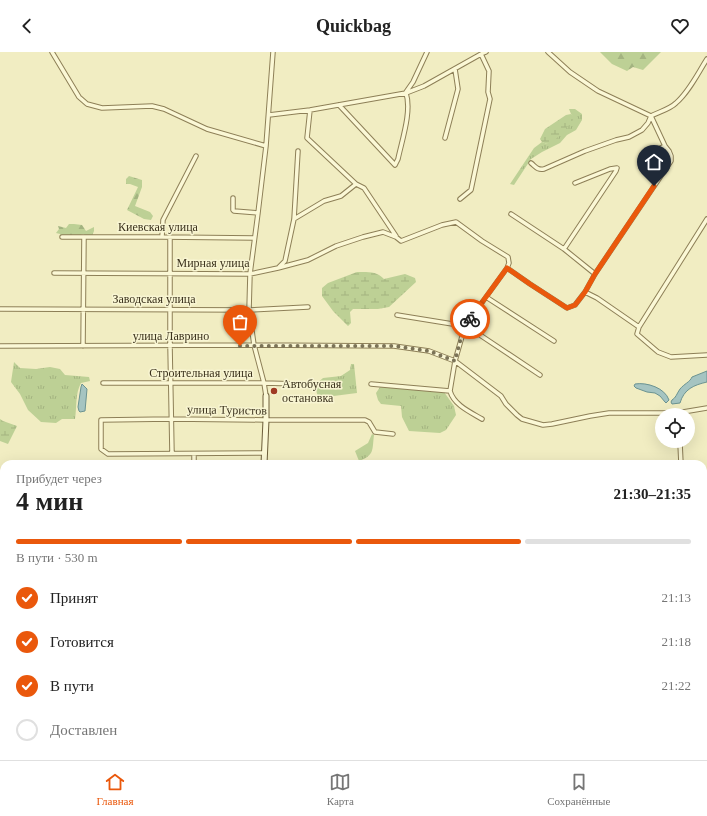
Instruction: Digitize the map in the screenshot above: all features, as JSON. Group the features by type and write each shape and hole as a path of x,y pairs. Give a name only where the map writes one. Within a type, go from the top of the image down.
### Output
{"street":[{"path":"52,52 79,97 87,104 102,108 158,107 207,129 266,146"},
{"path":"264,460 266,396 254,345 249,310 250,274 266,146 273,52"},
{"path":"406,93 413,82 427,52"},
{"path":"269,113 310,110 406,93 424,86 486,52"},
{"path":"482,419 459,404 452,396 450,391 455,361 464,326 507,268 567,308 575,305 671,161 669,151 665,146 651,116 598,91 570,72 548,52"},
{"path":"460,199 471,190 490,99 488,92 489,70 481,54"},
{"path":"531,163 540,170 544,169 585,151 629,137 642,130 648,123 651,116 676,104 692,84 707,58"},
{"path":"445,138 458,89 455,68"},
{"path":"339,105 395,165 398,159 408,112 408,99 406,93"},
{"path":"310,110 307,138 356,184 364,188 396,236"},
{"path":"651,152 665,146"},
{"path":"278,268 285,260 294,219 298,151"},
{"path":"162,237 163,220 196,156"},
{"path":"564,249 617,168 610,169 575,183"},
{"path":"294,219 324,201 341,196 356,184"},
{"path":"233,198 234,211 258,213"},
{"path":"511,214 564,249 595,274"},
{"path":"707,219 639,327 637,334 658,352 671,357 707,355"},
{"name":"Мирная улица","path":"54,273 250,274 308,260 336,246 370,235 383,232 396,236 401,241 442,225 456,222 482,241 508,257 510,263 507,268"},
{"name":"Киевская улица","path":"62,237 254,238"},
{"path":"83,346 84,237"},
{"path":"170,237 170,419 172,453 265,453"},
{"path":"585,292 597,298 639,327"},
{"path":"486,297 554,341"},
{"name":"Заводская улица","path":"0,309 249,310 308,306"},
{"path":"397,315 464,326 474,331 540,376"},
{"name":"улица Лаврино","path":"0,346 394,346 429,351 455,361 501,396 506,404 522,419 539,424 546,425 590,416 609,414 677,413 707,408"},
{"name":"Строительная улица","path":"103,384 298,384"},
{"path":"371,384 450,391"},
{"name":"улица Туристов","path":"172,453 108,454 101,448 101,420 365,420 369,422 375,432 394,434"},
{"path":"680,448 680,460"},
{"path":"194,454 194,460"}],"green space":[{"path":"600,52 661,52 643,70 633,67 627,71 612,64"},
{"path":"569,109 575,109 582,114 582,120 576,130 567,135 560,143 531,159 514,185 510,184 534,148 542,142 547,144 573,117"},
{"path":"571,114 574,117 572,122 553,142 547,144 542,142 540,139 545,129 566,115"},
{"path":"129,176 142,180 142,187 135,206 150,212 153,216 151,220 144,219 127,210 138,187 126,184 126,179"},
{"path":"69,224 82,225 86,231 94,227 94,231 92,236 85,236 84,234 76,236 72,235 63,239 60,234 56,233 59,229 58,226 66,228"},
{"path":"357,272 375,273 384,279 405,274 415,278 416,282 389,307 378,309 353,309 350,312 351,323 348,326 333,311 322,296 322,288 328,283"},
{"path":"14,362 20,368 36,369 50,367 60,369 65,375 89,377 90,381 81,383 79,387 75,419 62,419 56,423 41,422 28,410 20,394 11,382"},
{"path":"351,364 354,364 357,393 318,398 315,385 323,378 341,376 350,370"},
{"path":"380,387 444,392 454,406 456,415 446,430 440,433 409,431 402,417 401,406 381,404 378,400 376,393"},
{"path":"0,419 17,426 8,444 0,441"},
{"path":"372,434 374,435 372,451 368,457 359,460 355,451 368,443"}],"water":[{"path":"707,371 707,382 690,388 684,394 680,403 672,404 672,400 680,389 692,377"},
{"path":"82,384 87,389 85,411 80,412 78,407"},
{"path":"635,384 650,385 660,389 669,400 666,403 655,393 636,388 634,386"}],"way so far":[{"path":"240,346 394,346 429,351 455,361 464,326 470,319"}],"place":[{"name":"Автобусная остановка","path":"274,391"}],"route":[{"path":"470,319 507,268 567,308 575,305 654,186"}]}
